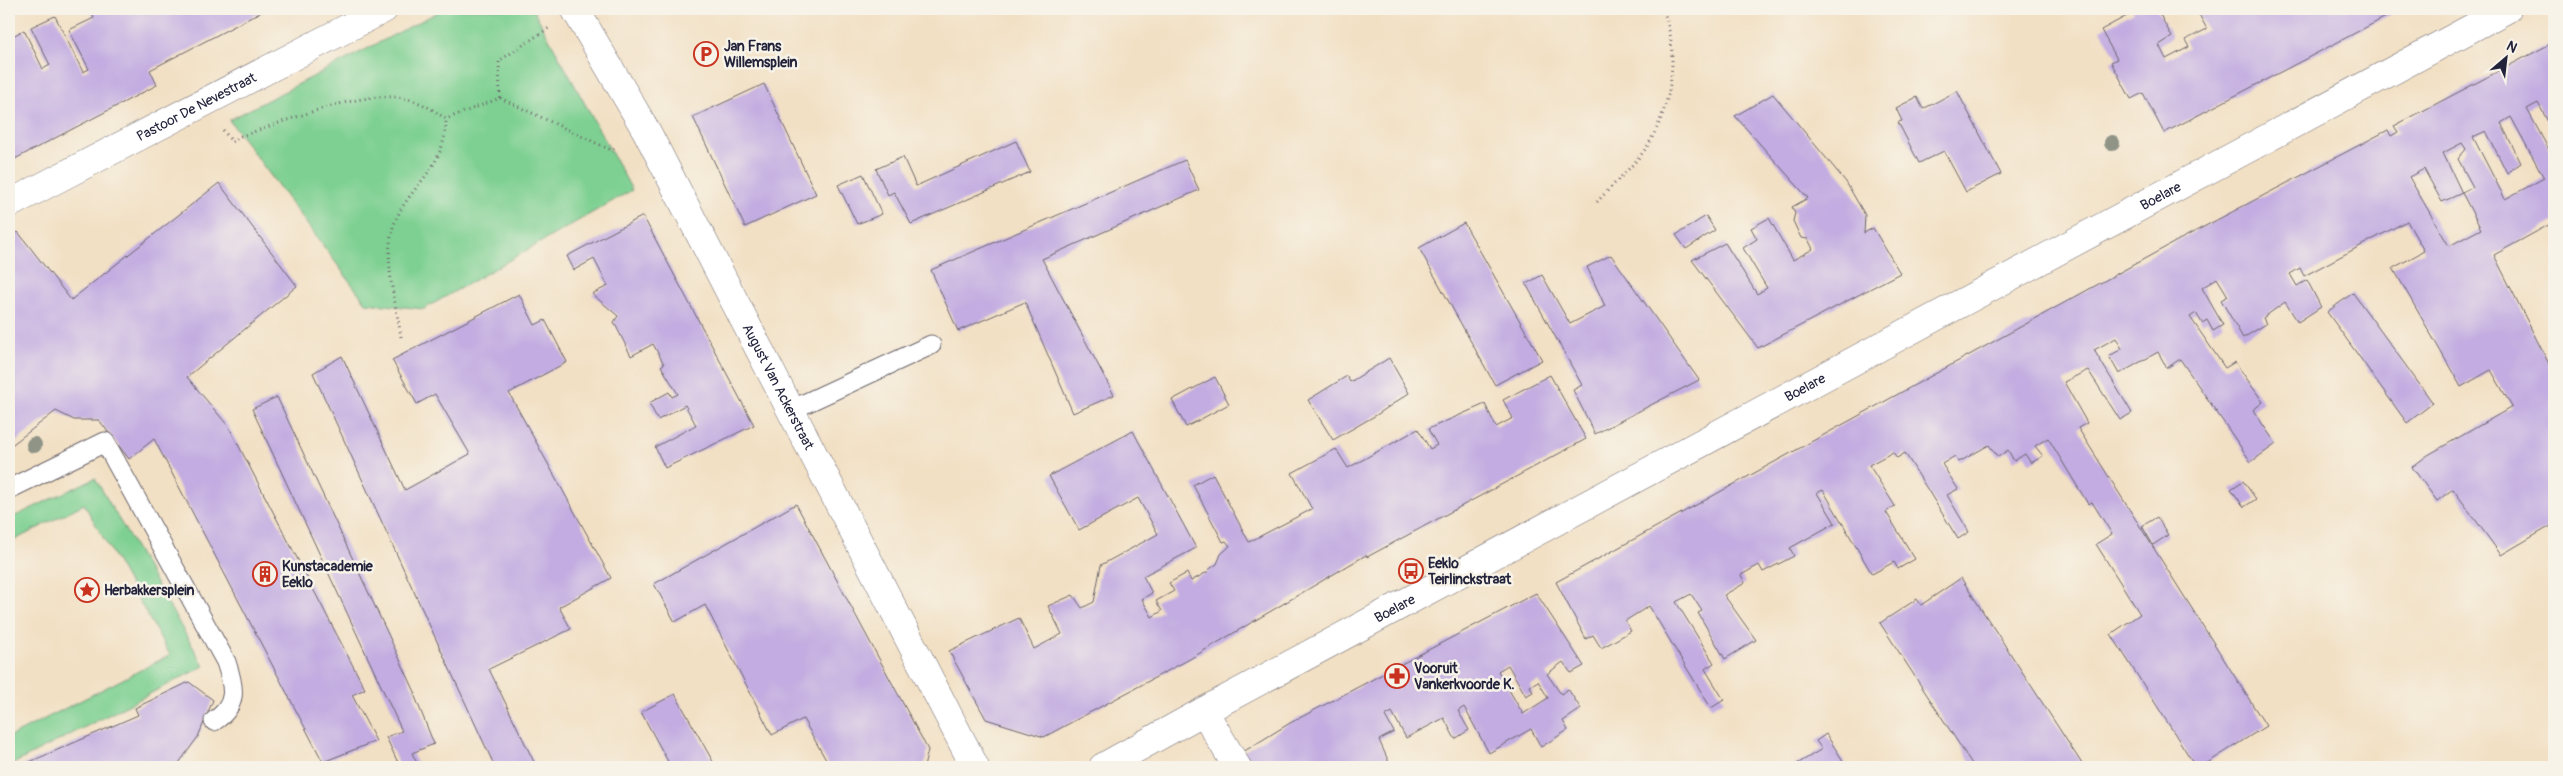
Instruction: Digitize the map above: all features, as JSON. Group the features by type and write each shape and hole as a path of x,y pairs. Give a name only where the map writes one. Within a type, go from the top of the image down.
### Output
{"main road":[{"name":"Pastoor De Nevestraat","path":"9,204 384,9"},
{"name":"Boelare","path":"1103,767 2508,9"},
{"name":"August Van Ackerstraat","path":"576,10 647,132 975,767"},
{"path":"1204,711 1237,767"}],"lane":[{"path":"791,410 931,345"},
{"path":"9,489 105,442 226,662 234,687 225,713 214,721"}],"path":[{"path":"1597,202 1647,146 1668,100 1672,70 1669,24 1664,9"},
{"path":"500,98 499,61 576,10"},
{"path":"203,104 232,142 241,136 348,101 397,97 426,105 446,119"},
{"path":"446,119 500,98 611,150 647,132"},
{"path":"401,338 389,257 392,230 404,207 439,157 446,138 446,119"}],"green space":[{"path":"444,9 533,9 632,190 424,309 366,303 229,120"},
{"path":"95,478 204,666 9,766 9,737 170,655 84,504 9,543 9,519"}],"building":[{"path":"90,9 267,9 150,70 157,85 9,162 9,38 24,30 43,69 50,65 31,27 55,16 83,72 89,69 69,30 94,18"},
{"path":"2133,9 2157,9 2172,37 2159,45 2166,59 2189,47 2185,40 2207,29 2196,9 2401,9 2164,133 2143,93 2131,99 2111,62 2117,59 2101,30 2134,12"},
{"path":"2554,42 2554,133 2538,103 2527,109 2554,159 2554,222 2494,255 2554,374 2554,524 2501,555 2453,489 2437,501 2412,467 2428,455 2512,407 2491,370 2461,387 2393,268 2424,251 2407,221 2304,276 2300,268 2290,274 2297,286 2307,280 2321,307 2298,322 2285,302 2263,318 2266,324 2243,338 2221,300 2228,296 2217,278 2202,288 2223,325 2213,331 2207,320 2202,323 2196,313 2190,317 2225,368 2235,362 2263,402 2253,410 2276,444 2251,462 2180,359 2167,368 2158,352 2119,374 2109,356 2122,349 2116,338 2094,350 2132,413 2120,420 2088,370 2064,382 2087,423 2078,428 2266,726 2201,767 2196,767 2111,634 2140,614 2096,544 2112,534 2092,502 2088,504 2048,438 2035,446 2043,456 2031,463 2025,454 2014,461 2008,450 1998,457 1989,445 1959,462 1955,456 1942,464 1958,489 1947,495 1969,532 1958,539 1905,453 1897,458 1893,452 1869,465 1895,506 1886,512 1915,559 1898,569 1894,562 1872,574 1823,490 1817,493 1835,523 1790,548 1794,556 1763,572 1759,565 1741,575 1745,583 1724,595 1756,640 1725,659 1698,613 1702,611 1691,594 1676,602 1714,663 1705,669 1724,700 1711,708 1649,606 1625,621 1631,631 1601,648 1593,635 1586,639 1556,582 2175,242 2388,130 2391,136 2398,132 2394,126","holes":["2511,117 2544,178 2505,199 2473,137 2486,131 2507,173 2521,163 2501,123","2462,143 2466,149 2458,159 2473,187 2462,193 2443,153","2424,169 2442,202 2462,193 2481,229 2449,246 2409,177"]},
{"path":"764,84 816,194 745,227 693,117"},
{"path":"1957,91 2001,174 1966,192 1944,151 1919,163 1898,122 1902,121 1896,108 1917,97 1923,109"},
{"path":"1773,94 1846,182 1865,215 1864,233 1873,228 1900,273 1758,348 1692,260 1725,243 1757,294 1767,288 1743,248 1757,239 1751,228 1769,218 1793,260 1813,249 1808,239 1801,238 1793,221 1795,213 1792,207 1808,198 1735,116"},
{"path":"1016,141 1030,172 911,224 894,192 888,195 876,169 903,157 916,186"},
{"path":"1185,160 1199,190 1042,259 1114,395 1073,413 1025,302 958,331 931,270"},
{"path":"863,174 882,214 857,224 838,185"},
{"name":"Kunstacademie Eeklo","path":"219,183 297,286 187,377 229,427 365,689 352,695 376,741 323,762 154,439 129,459 99,420 74,420 56,411 9,447 9,239 18,232 71,300"},
{"path":"643,216 754,425 665,468 655,447 696,425 685,405 658,420 649,403 669,392 672,397 678,394 661,366 664,364 653,344 631,356 614,322 618,316 592,294 608,286 594,259 574,270 567,256"},
{"path":"1706,216 1715,230 1686,249 1676,235"},
{"path":"1464,223 1542,360 1495,385 1419,248"},
{"path":"1611,255 1699,380 1595,434 1573,390 1582,385 1526,284 1542,275 1570,324 1605,306 1587,267"},
{"path":"2353,293 2433,403 2407,423 2327,312"},
{"path":"519,294 535,325 545,320 567,362 509,393 611,578 559,607 571,629 489,669 535,764 529,767 495,767 313,373 342,356 405,490 470,454 435,394 417,404 392,360"},
{"path":"1389,358 1409,393 1378,414 1333,440 1308,400 1347,376 1350,382"},
{"path":"1550,375 1586,439 1367,557 1366,555 1188,660 1044,737 986,719 949,651 1019,618 1034,649 1062,634 1048,606 1073,595 1082,608 1094,602 1101,565 1158,534 1138,498 1079,530 1049,476 1133,431 1196,548 1143,576 1152,593 1142,599 1152,617 1162,611 1156,601 1174,591 1169,583 1187,573 1191,581 1209,571 1217,564 1221,554 1230,546 1226,541 1223,542 1193,485 1213,474 1249,542 1312,509 1292,473 1336,449 1348,468 1418,429 1430,449 1437,445 1428,429 1485,404 1496,427 1513,418 1503,400"},
{"path":"1215,377 1229,404 1186,427 1172,400"},
{"path":"277,397 416,694 414,694 434,744 412,753 419,767 400,767 386,737 402,731 252,409"},
{"path":"2243,481 2256,499 2244,507 2231,489"},
{"path":"796,504 928,750 924,767 830,767 803,719 772,735 705,605 675,622 654,584"},
{"path":"2157,517 2168,535 2153,545 2142,526"},
{"path":"1961,578 2084,767 1974,767 1880,623 1917,599 1921,605"},
{"path":"1536,593 1584,666 1571,673 1563,662 1547,674 1561,694 1568,689 1581,709 1563,721 1568,730 1541,747 1531,729 1489,753 1464,707 1458,711 1469,730 1455,739 1444,718 1406,738 1392,712 1385,716 1394,732 1379,740 1391,767 1246,767 1238,755 1290,723","holes":["1508,665 1526,696 1533,692 1530,686 1538,681 1548,698 1523,714 1498,671"]},
{"path":"189,682 213,700 198,737 176,767 18,767 138,715 135,708"},
{"path":"675,694 716,767 671,767 641,712"},
{"path":"1826,734 1847,767 1792,767 1822,749 1816,741"}],"place":[{"name":"Jan Frans Willemsplein","path":"706,54"},
{"name":"Eeklo Teirlinckstraat","path":"1411,571"},
{"name":"Kunstacademie Eeklo","path":"265,574"},
{"name":"Herbakkersplein","path":"87,590"},
{"name":"Vooruit Vankerkvoorde K.","path":"1397,676"}]}
